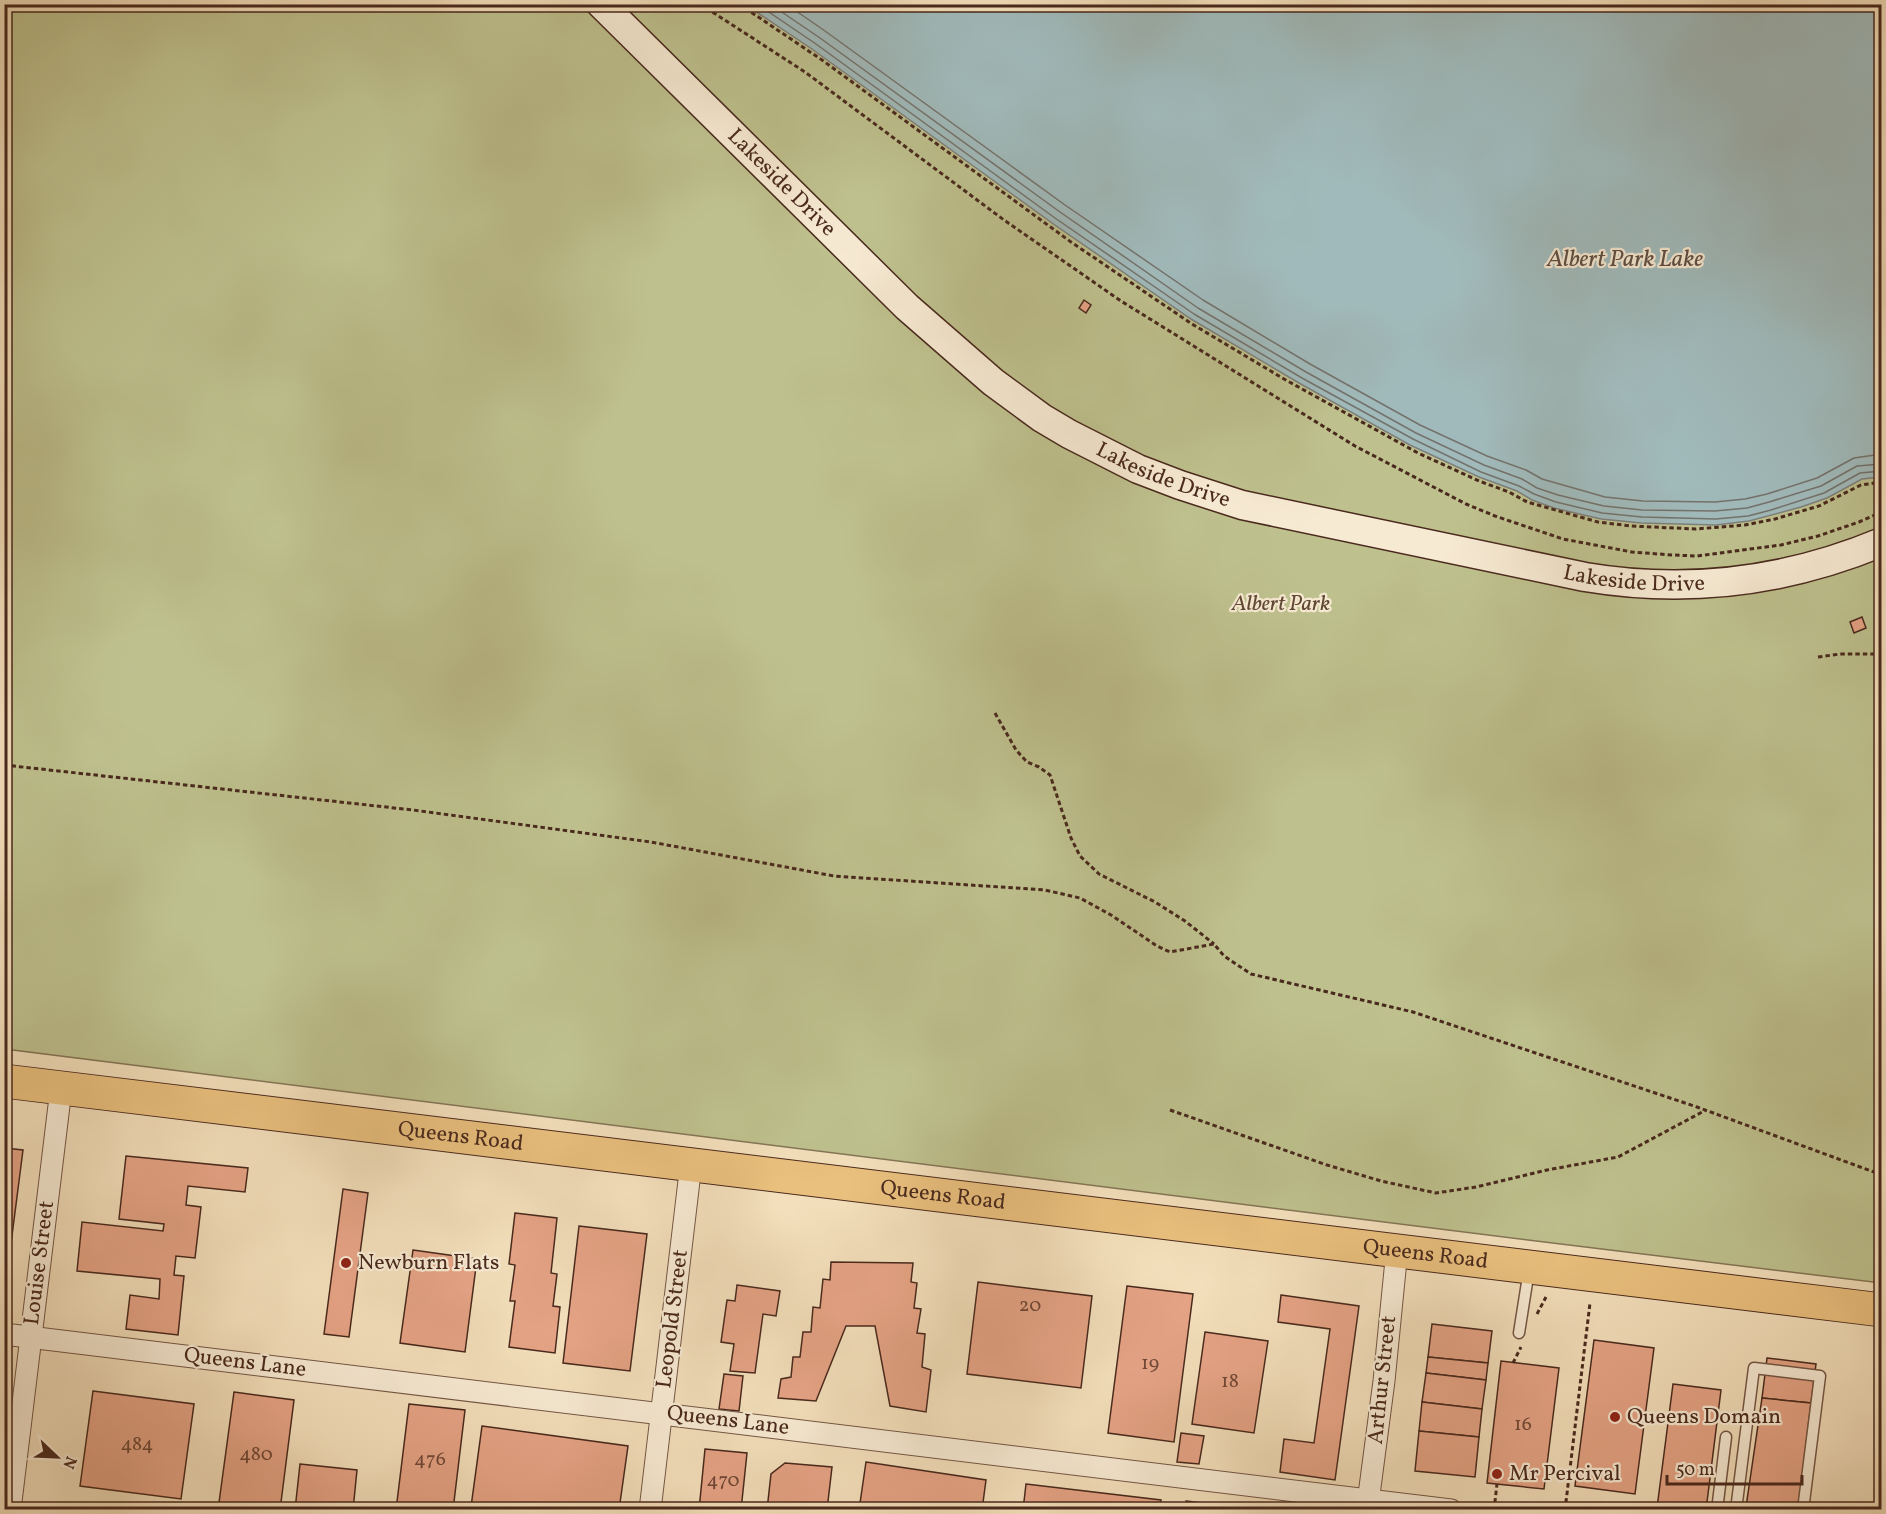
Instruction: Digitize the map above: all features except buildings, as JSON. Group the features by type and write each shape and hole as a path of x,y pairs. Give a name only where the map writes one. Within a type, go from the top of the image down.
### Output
{"highway":[{"name":"Queens Road","path":"4,1081 1881,1310"}],"street":[{"name":"Lakeside Drive","path":"600,4 882,283 966,360 1042,418 1138,469 1242,505 1622,583 1675,585 1729,583 1799,570 1850,555 1881,542"},
{"name":"Louise Street","path":"10,1509 61,1089"},
{"name":"Leopold Street","path":"650,1509 691,1164"},
{"name":"Arthur Street","path":"1368,1504 1384,1381 1397,1250"},
{"name":"Queens Lane","path":"4,1334 662,1413 1368,1504 1450,1509"}],"lane":[{"path":"1519,1333 1530,1267"},
{"path":"1736,1509 1754,1368 1820,1376 1803,1509"},
{"path":"1717,1509 1726,1437"}],"path":[{"path":"700,4 805,72 1004,220 1121,302 1356,446 1466,504 1563,538 1632,552 1697,556 1781,545 1818,536 1881,512"},
{"path":"739,4 822,60 1071,242 1192,324 1284,379 1418,453 1527,502 1598,522 1696,529 1745,525 1775,519 1819,506 1861,485 1881,482"},
{"path":"1818,657 1839,654 1881,654"},
{"path":"995,713 1016,750 1027,762 1050,775 1071,838 1080,856 1099,874 1165,908 1185,921 1214,944 1224,956 1251,974 1413,1012 1706,1110 1881,1175"},
{"path":"4,765 401,809 651,842 834,876 1045,890 1080,898 1112,915 1157,946 1170,952 1214,944"},
{"path":"1170,1110 1327,1165 1436,1194 1618,1157 1706,1110"},
{"path":"1564,1509 1590,1303"},
{"path":"1494,1509 1497,1484"}],"green space":[{"name":"Albert Park","path":"4,5 1881,5 1881,1283 5,1049"}],"water":[{"name":"Albert Park Lake","path":"746,5 1881,5 1881,477 1862,479 1827,498 1801,507 1749,521 1716,525 1641,523 1601,519 1554,508 1532,500 1517,491 1479,477 1410,445 1191,319 1052,223 812,49"}],"place":[{"name":"Newburn Flats","path":"346,1263"},
{"name":"Queens Domain","path":"1615,1417"},
{"name":"Mr Percival","path":"1497,1474"}]}
